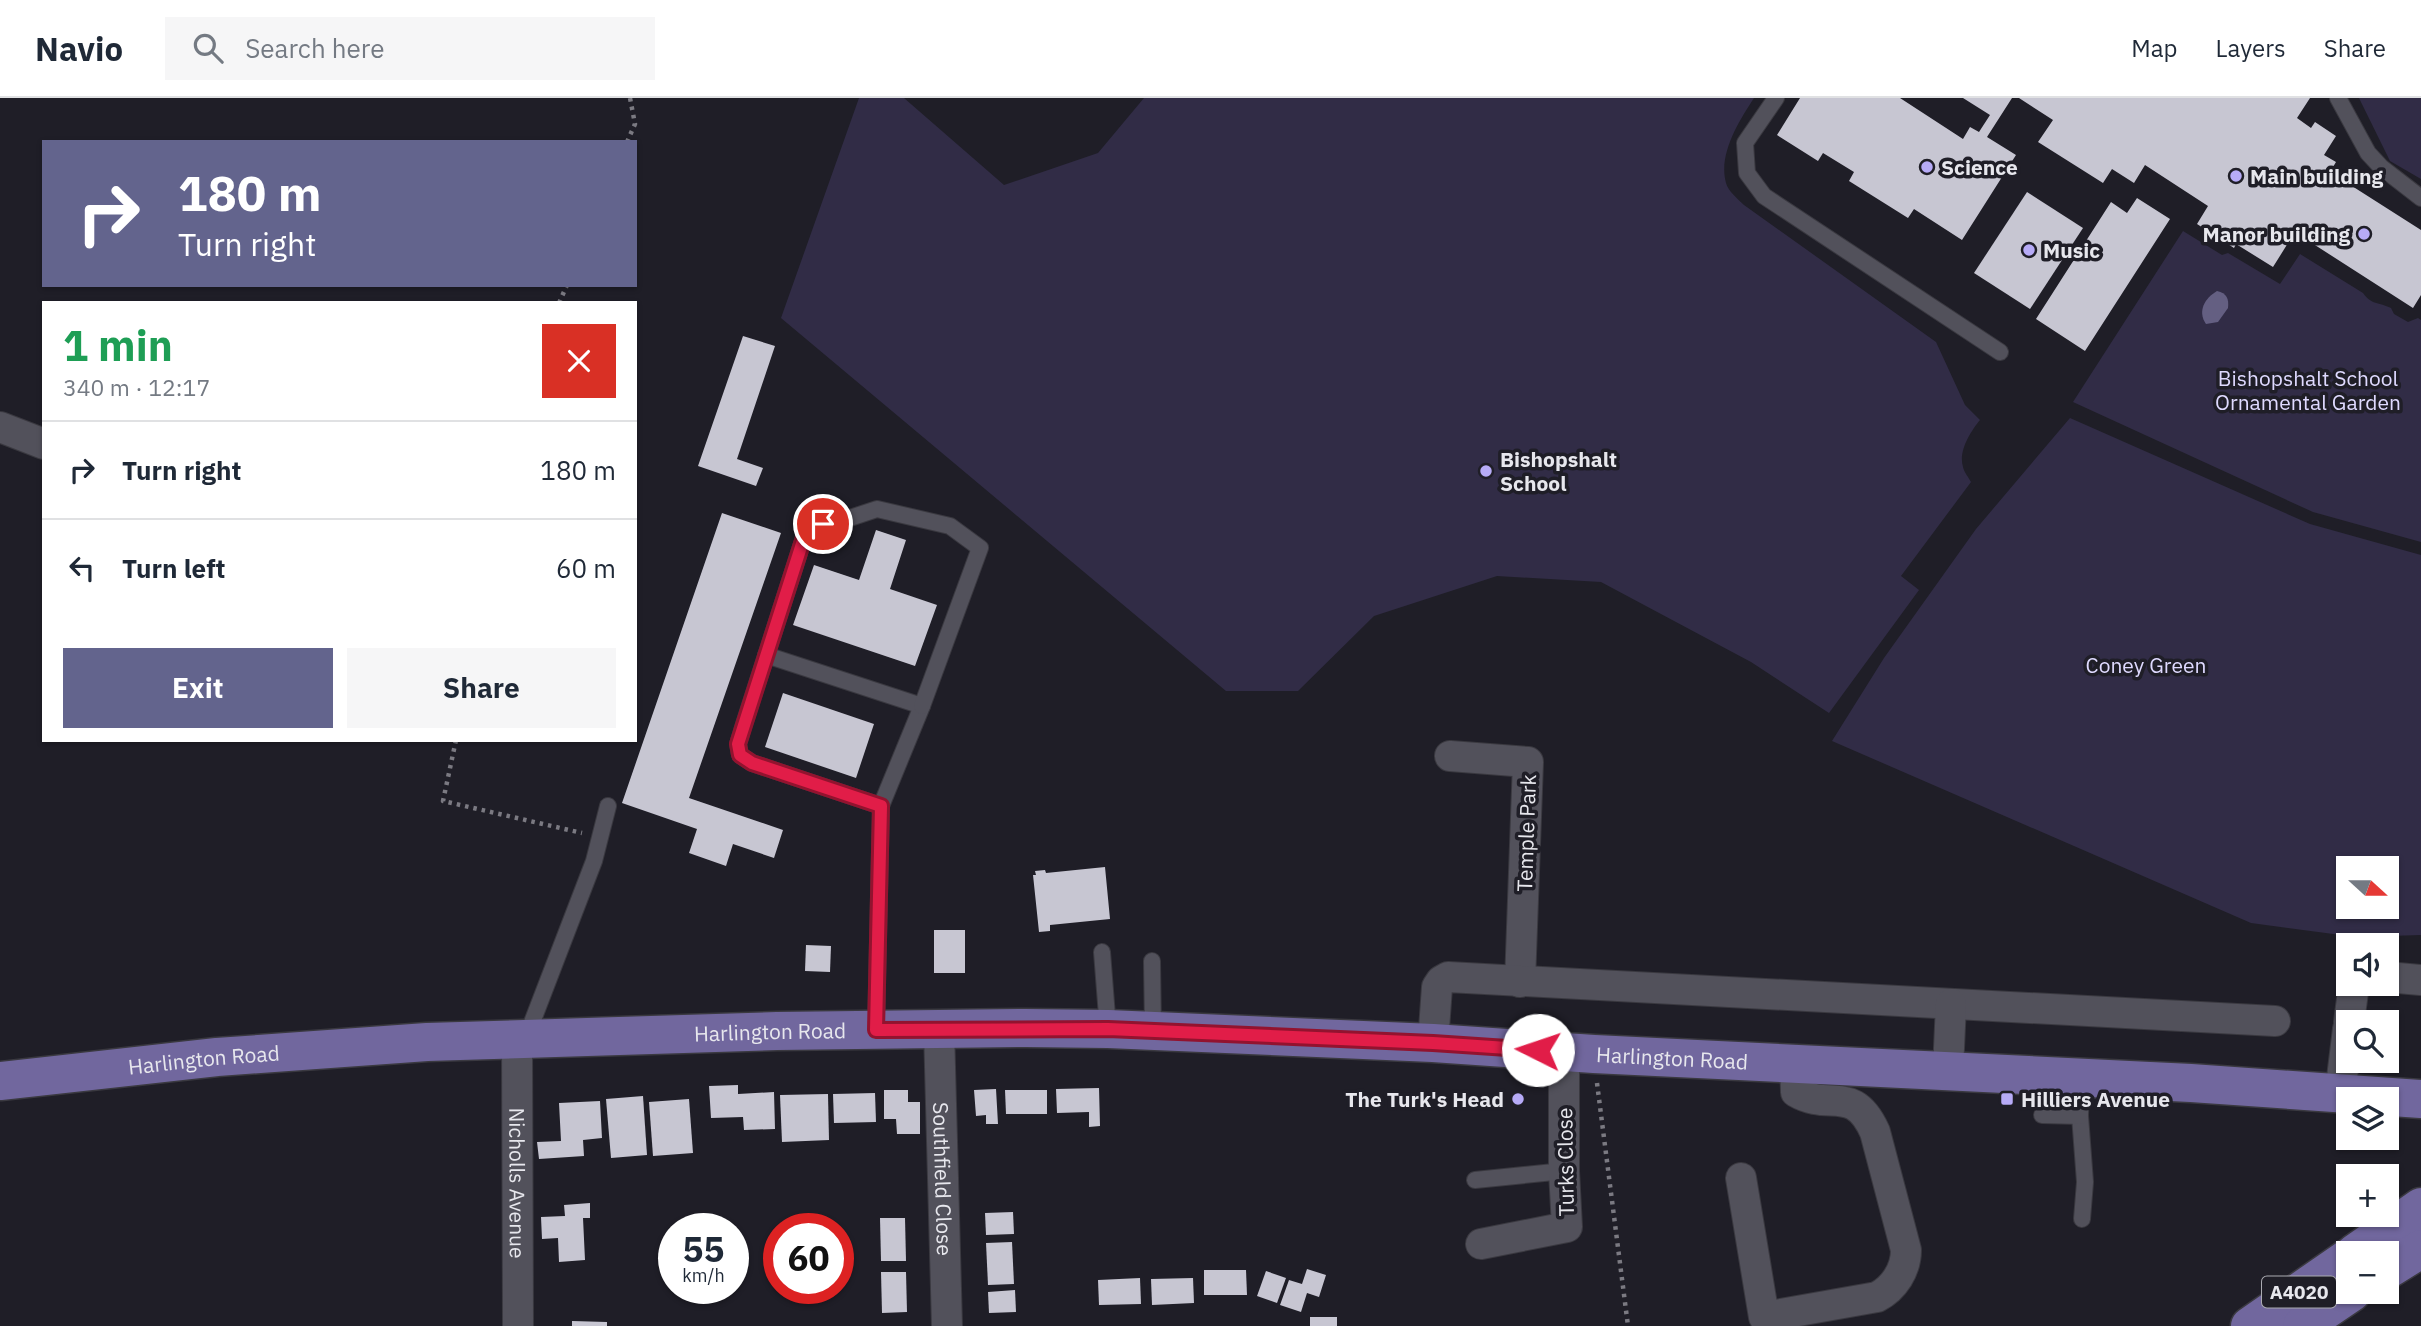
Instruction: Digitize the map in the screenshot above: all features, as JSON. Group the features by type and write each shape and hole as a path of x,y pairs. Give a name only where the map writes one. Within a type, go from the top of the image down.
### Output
{"main road":[{"name":"Harlington Road","path":"0,1081 255,1054 426,1042 876,1030 1108,1029 1948,1070 2336,1094"},
{"name":"Harlington Road","path":"2399,1097 2421,1098"},
{"name":"A4020","path":"2372,1241 2421,1207"},
{"path":"2399,1263 2421,1249"},
{"name":"A4020","path":"2249,1326 2336,1266"},
{"name":"A4020","path":"2302,1326 2336,1303"}],"street":[{"path":"1,432 42,443"},
{"name":"Temple Park","path":"1450,755 1528,762 1520,982"},
{"path":"1433,1043 1437,987 1441,981 1448,978 2275,1021"},
{"path":"2399,978 2421,980"},
{"path":"1948,1070 1951,1004"},
{"name":"Southfield Close","path":"939,1030 947,1326"},
{"name":"Nicholls Avenue","path":"518,1326 521,1039"},
{"name":"Turks Close","path":"1481,1244 1567,1227 1564,1171 1579,1053"},
{"path":"1741,1178 1764,1317 1877,1297 1898,1277 1906,1250 1875,1132 1869,1119 1853,1104 1815,1100 1796,1092 1795,1064"}],"lane":[{"path":"1776,98 1745,143 1747,173 1764,196 2000,352"},
{"path":"2338,98 2368,153 2381,167 2421,198"},
{"path":"876,1030 881,806 922,706 980,548 950,526 877,509 838,522 808,525 738,744 740,755 752,763 881,806"},
{"path":"766,655 922,706"},
{"path":"521,1039 594,861 608,806"},
{"path":"1102,953 1108,1029"},
{"path":"1152,961 1153,1031"},
{"path":"2081,1078 2080,1116 2085,1182 2082,1219"},
{"path":"2042,1115 2080,1116"},
{"path":"1475,1180 1564,1171"}],"path":[{"path":"628,140 635,124 630,98"},
{"path":"456,742 443,801 600,837"},
{"path":"1579,1053 1628,1326"}],"green space":[{"name":"Bishopshalt School","path":"859,98 904,98 1004,185 1098,153 1144,98 1754,98 1736,127 1727,149 1724,172 1727,186 1744,205 1936,342 1965,405 1980,420 1969,435 1962,454 1964,469 1971,482 1901,576 1919,590 1829,713 1751,662 1601,582 1497,576 1374,616 1298,691 1226,691 781,318"},
{"path":"2359,98 2421,98 2421,179 2390,161"},
{"name":"Bishopshalt School Ornamental Garden","path":"2183,231 2222,255 2228,253 2280,284 2300,254 2372,301 2391,308 2394,314 2408,322 2418,318 2421,320 2421,542 2313,512 2073,402"},
{"name":"Coney Green","path":"2070,418 2310,524 2421,555 2421,935 2336,934 2251,923 1832,741 1884,658 1976,529"}],"shaded area":[{"path":"2217,291 2227,297 2228,308 2218,322 2206,324 2202,310 2209,297"}],"building":[{"name":"Science","path":"1800,98 1900,98 1963,139 1970,127 1979,132 1990,115 1963,98 2012,98 1987,137 2016,155 1962,240 1914,209 1908,218 1849,181 1854,172 1823,153 1818,161 1777,135"},
{"name":"Main building","path":"2019,98 2310,98 2297,118 2311,128 2315,122 2336,136 2324,155 2336,162 2330,172 2421,230 2421,295 2413,308 2304,238 2309,230 2300,224 2273,267 2236,244 2234,248 2197,224 2208,206 2145,165 2134,183 2112,169 2103,183 2038,142 2053,120"},
{"name":"Music","path":"2027,192 2083,228 2030,309 1974,273"},
{"path":"2137,198 2170,219 2085,351 2036,319 2111,202 2127,213"},
{"path":"743,336 775,346 737,459 763,468 756,486 698,466"},
{"path":"722,513 781,533 689,798 783,830 774,858 733,844 726,866 689,853 697,829 622,803"},
{"path":"876,530 906,540 890,589 937,605 915,666 793,625 814,565 859,580"},
{"path":"783,693 874,724 856,778 765,747"},
{"path":"1105,867 1110,919 1050,925 1050,931 1039,932 1033,875 1036,875 1035,871 1045,870 1046,873"},
{"path":"934,930 965,930 965,973 934,973"},
{"path":"806,945 831,946 830,972 805,971"},
{"path":"738,1085 738,1094 774,1092 775,1129 744,1130 743,1117 711,1118 709,1086"},
{"path":"1099,1088 1100,1126 1089,1127 1089,1112 1057,1113 1056,1089"},
{"path":"996,1089 998,1124 986,1124 986,1115 976,1116 974,1090"},
{"path":"884,1090 908,1090 908,1102 920,1102 920,1134 897,1134 896,1119 884,1119"},
{"path":"1005,1090 1047,1090 1047,1114 1006,1114"},
{"path":"875,1093 876,1122 834,1123 833,1094"},
{"path":"828,1094 829,1140 782,1142 780,1095"},
{"path":"643,1096 647,1155 611,1158 606,1099"},
{"path":"689,1099 693,1153 653,1156 649,1102"},
{"path":"600,1101 602,1138 583,1140 584,1156 539,1159 537,1142 561,1141 559,1103"},
{"path":"590,1203 590,1218 583,1218 585,1260 559,1262 558,1238 542,1239 541,1217 565,1216 564,1205"},
{"path":"1013,1212 1014,1234 986,1235 985,1213"},
{"path":"880,1218 905,1218 906,1261 881,1261"},
{"path":"1012,1242 1014,1284 988,1285 986,1243"},
{"path":"1307,1269 1326,1275 1319,1297 1307,1293 1301,1312 1280,1305 1289,1280 1302,1284"},
{"path":"1204,1270 1246,1270 1247,1295 1204,1295"},
{"path":"1266,1271 1286,1278 1277,1303 1257,1296"},
{"path":"881,1272 906,1272 907,1312 882,1313"},
{"path":"1140,1278 1141,1304 1099,1305 1098,1280"},
{"path":"1193,1278 1194,1303 1152,1305 1151,1279"},
{"path":"1015,1290 1016,1312 989,1313 988,1292"},
{"path":"1310,1317 1337,1317 1337,1326 1310,1326"},
{"path":"572,1321 607,1322 607,1326 572,1326"}],"place":[{"name":"Science","path":"1927,167"},
{"name":"Main building","path":"2236,176"},
{"name":"Manor building","path":"2364,234"},
{"name":"Music","path":"2029,250"},
{"name":"Bishopshalt School","path":"1486,471"},
{"name":"The Turk's Head","path":"1518,1099"},
{"name":"Hilliers Avenue","path":"2007,1099"}],"route":[{"path":"823,524 808,525 738,744 740,755 752,763 881,806 876,1030 1108,1029 1303,1036 1538,1050"}]}
